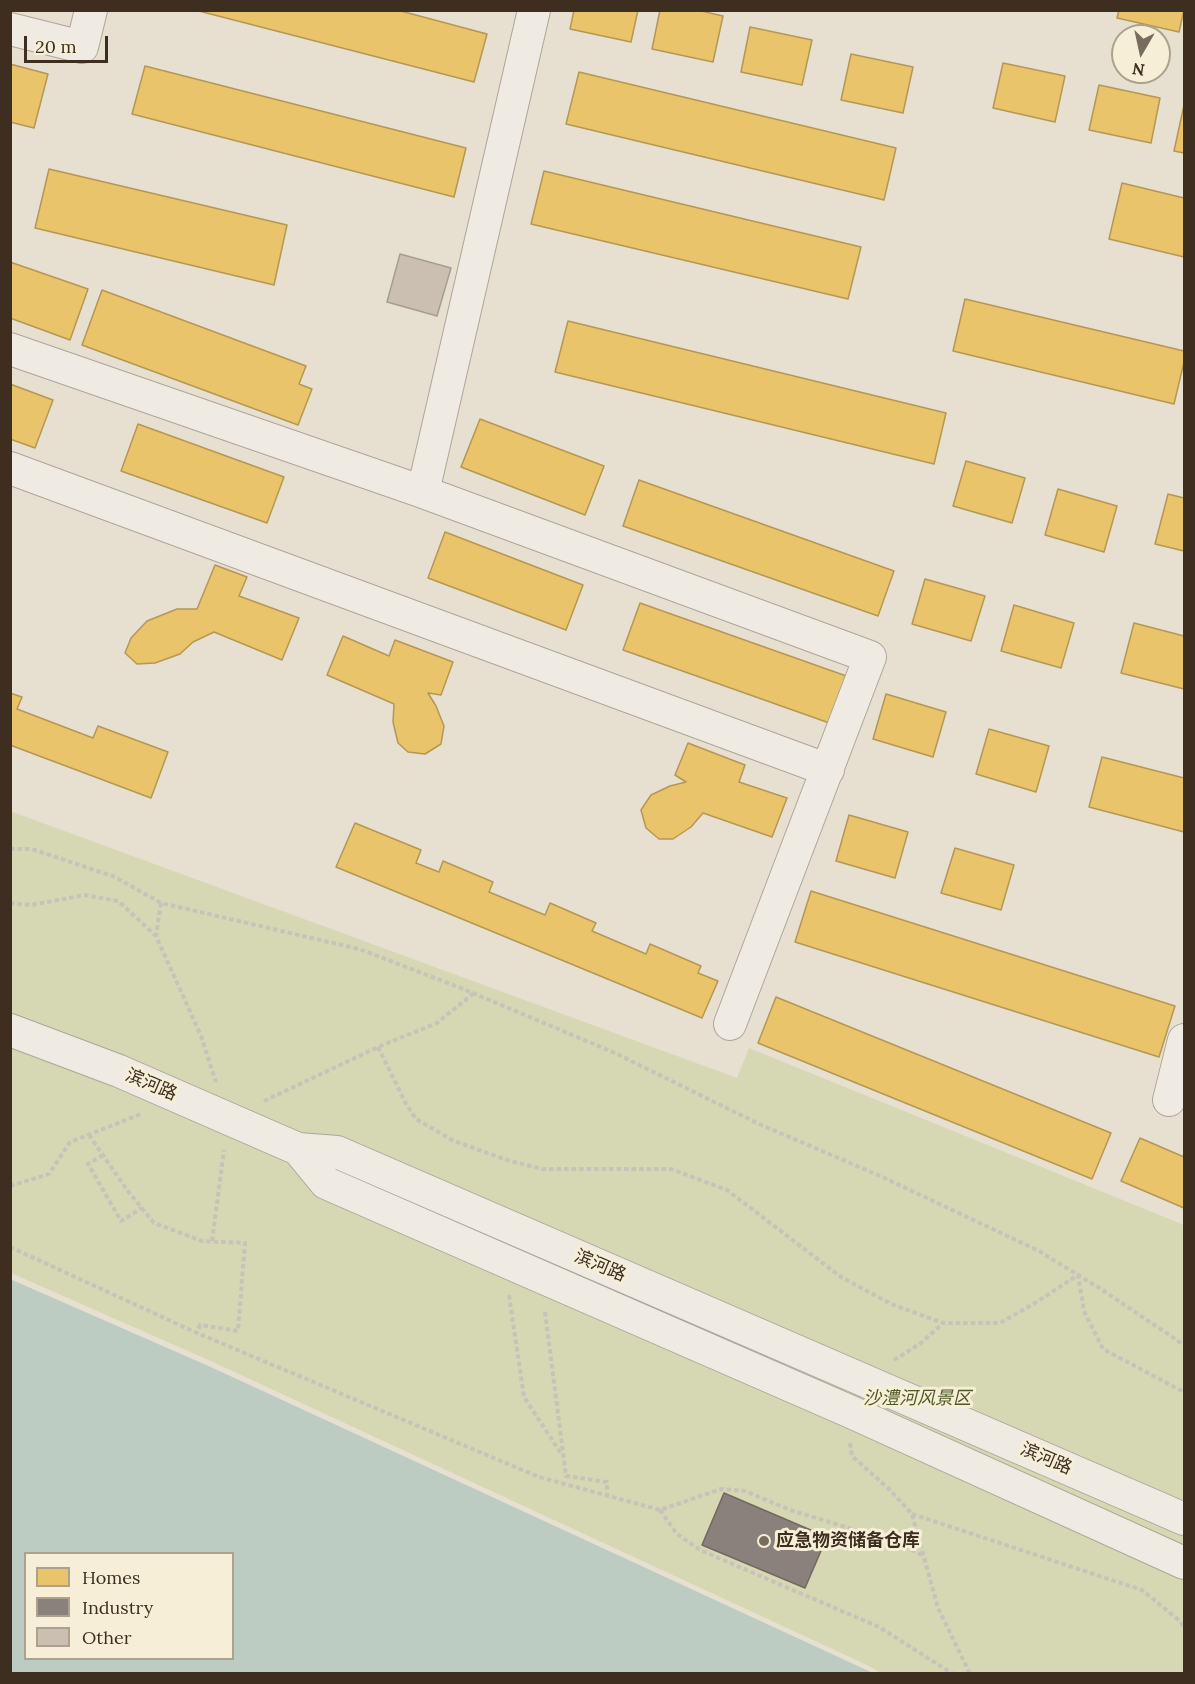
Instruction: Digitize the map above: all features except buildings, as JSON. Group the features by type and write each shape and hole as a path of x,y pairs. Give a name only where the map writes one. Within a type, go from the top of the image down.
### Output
{"street":[{"path":"10,29 82,47 91,10"},
{"path":"423,492 534,10"},
{"path":"10,349 423,492 870,657 730,1024"},
{"path":"10,468 828,770"},
{"name":"滨河路","path":"10,1030 119,1071 298,1149 337,1152 1185,1519"},
{"path":"1169,1100 1185,1040"},
{"path":"298,1149 326,1183 858,1414 1185,1563"},
{"path":"541,1276 554,1246"},
{"path":"858,1414 877,1386"}],"path":[{"path":"10,849 32,849 115,877 161,903 358,949 474,993 615,1053 759,1124 878,1175 1039,1251 1185,1345"},
{"path":"10,903 31,905 85,895 118,901 156,936 201,1036 228,1118 212,1241"},
{"path":"156,936 161,903"},
{"path":"228,1118 378,1047 437,1023 474,993"},
{"path":"378,1047 416,1119 454,1140 510,1161 542,1168 671,1169 727,1190 842,1277 891,1304 943,1323 1000,1323 1078,1275"},
{"path":"10,1186 49,1174 70,1142 182,1098"},
{"path":"89,1135 127,1190 154,1223 202,1241 245,1243 238,1331 200,1325 198,1333"},
{"path":"102,1155 88,1164 121,1221 142,1208"},
{"path":"10,1247 198,1333 539,1477 607,1497 660,1509 721,1489 745,1491 790,1510 898,1543 922,1555"},
{"path":"504,1260 524,1397 563,1456"},
{"path":"1078,1275 1084,1311 1103,1349 1185,1392"},
{"path":"541,1276 566,1476 607,1482 607,1497"},
{"path":"877,1386 892,1361 921,1343 943,1323"},
{"path":"858,1414 848,1429 852,1456 890,1489 912,1514 938,1608 969,1674"},
{"path":"660,1509 677,1534 699,1550 879,1627 953,1674"},
{"path":"912,1514 1142,1590 1180,1621 1185,1628"}],"green space":[{"name":"沙澧河风景区","path":"10,811 737,1078 749,1048 1184,1225 1184,1673 881,1673 213,1362 11,1273"}],"shaded area":[{"path":"10,1279 213,1368 873,1673 11,1673"}],"place":[{"name":"应急物资储备仓库","path":"764,1541"}]}
